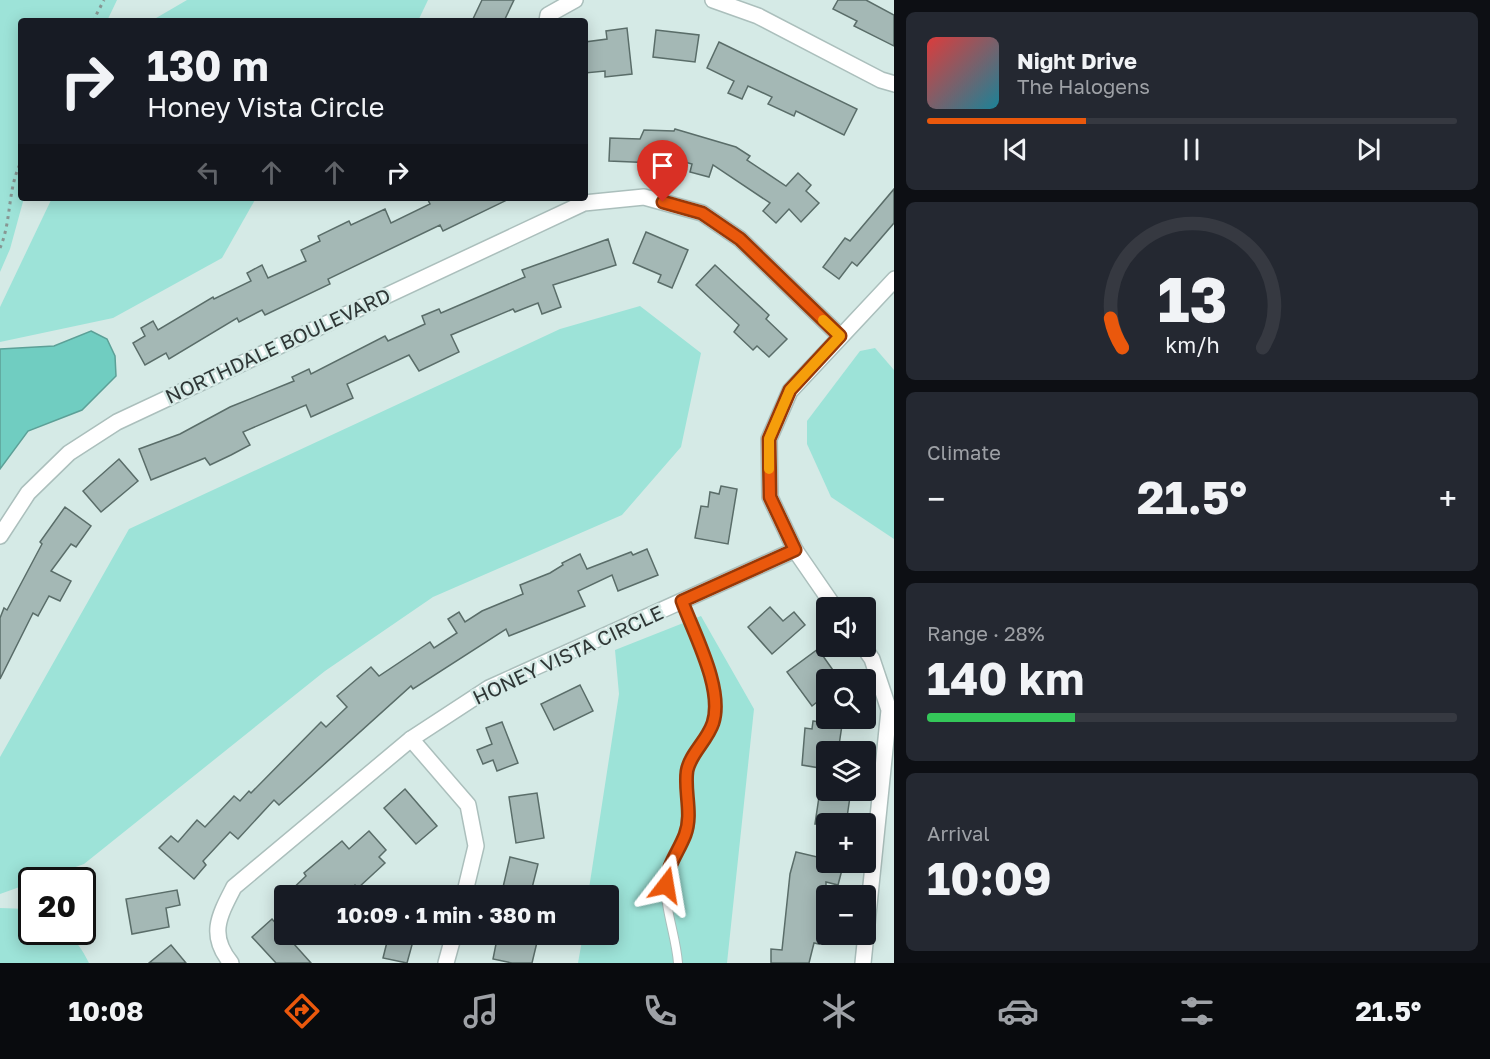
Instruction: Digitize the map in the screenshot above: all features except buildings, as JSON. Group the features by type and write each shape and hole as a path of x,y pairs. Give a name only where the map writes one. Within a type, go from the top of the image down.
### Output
{"street":[{"path":"547,18 548,15 575,0"},
{"path":"713,0 758,16 881,80 894,84"},
{"name":"NORTHDALE BOULEVARD","path":"588,201 644,196 702,213 740,239 840,336"},
{"name":"NORTHDALE BOULEVARD","path":"0,536 28,493 69,453 117,422 583,201"},
{"path":"828,597 795,550 770,497 769,439 790,390 894,279"},
{"name":"HONEY VISTA CIRCLE","path":"231,963 220,950 217,921 234,887 411,739 489,688 795,550"},
{"path":"863,963 889,710 871,657"},
{"path":"411,739 468,805 476,846 467,885"},
{"path":"446,963 451,945"}],"lane":[{"path":"678,963 667,898 666,875 687,825 689,764 708,736 714,721 715,701 709,673 682,601"}],"path":[{"path":"95,18 104,0"},
{"path":"0,248 6,234 14,175 18,168"}],"green space":[{"path":"0,0 117,0 108,18 18,18 18,201 23,201 10,249 0,272"},
{"path":"187,0 428,0 419,18 156,18"},
{"path":"51,201 254,201 222,258 113,318 0,342 0,307"},
{"path":"640,306 701,353 681,447 622,515 433,597 325,671 84,864 76,867 18,867 18,888 0,894 0,757 129,529 560,329"},
{"path":"875,348 894,370 894,539 831,497 807,444 807,421 860,351"},
{"path":"701,616 754,709 727,963 578,963 581,945 619,945 619,885 590,885 619,694 615,650"},
{"path":"0,908 18,909 18,945 78,945 89,963 0,963"}],"water":[{"path":"91,331 107,339 115,356 116,376 82,410 28,431 0,469 0,349 54,346"}],"slow traffic":[{"path":"769,469 769,439 790,390 840,336 823,320"}],"route":[{"path":"663,202 702,213 740,239 840,336 790,390 769,439 770,497 795,550 682,601 713,685 714,721 708,736 689,764 687,773 689,816 686,835 669,864 666,885"}]}
